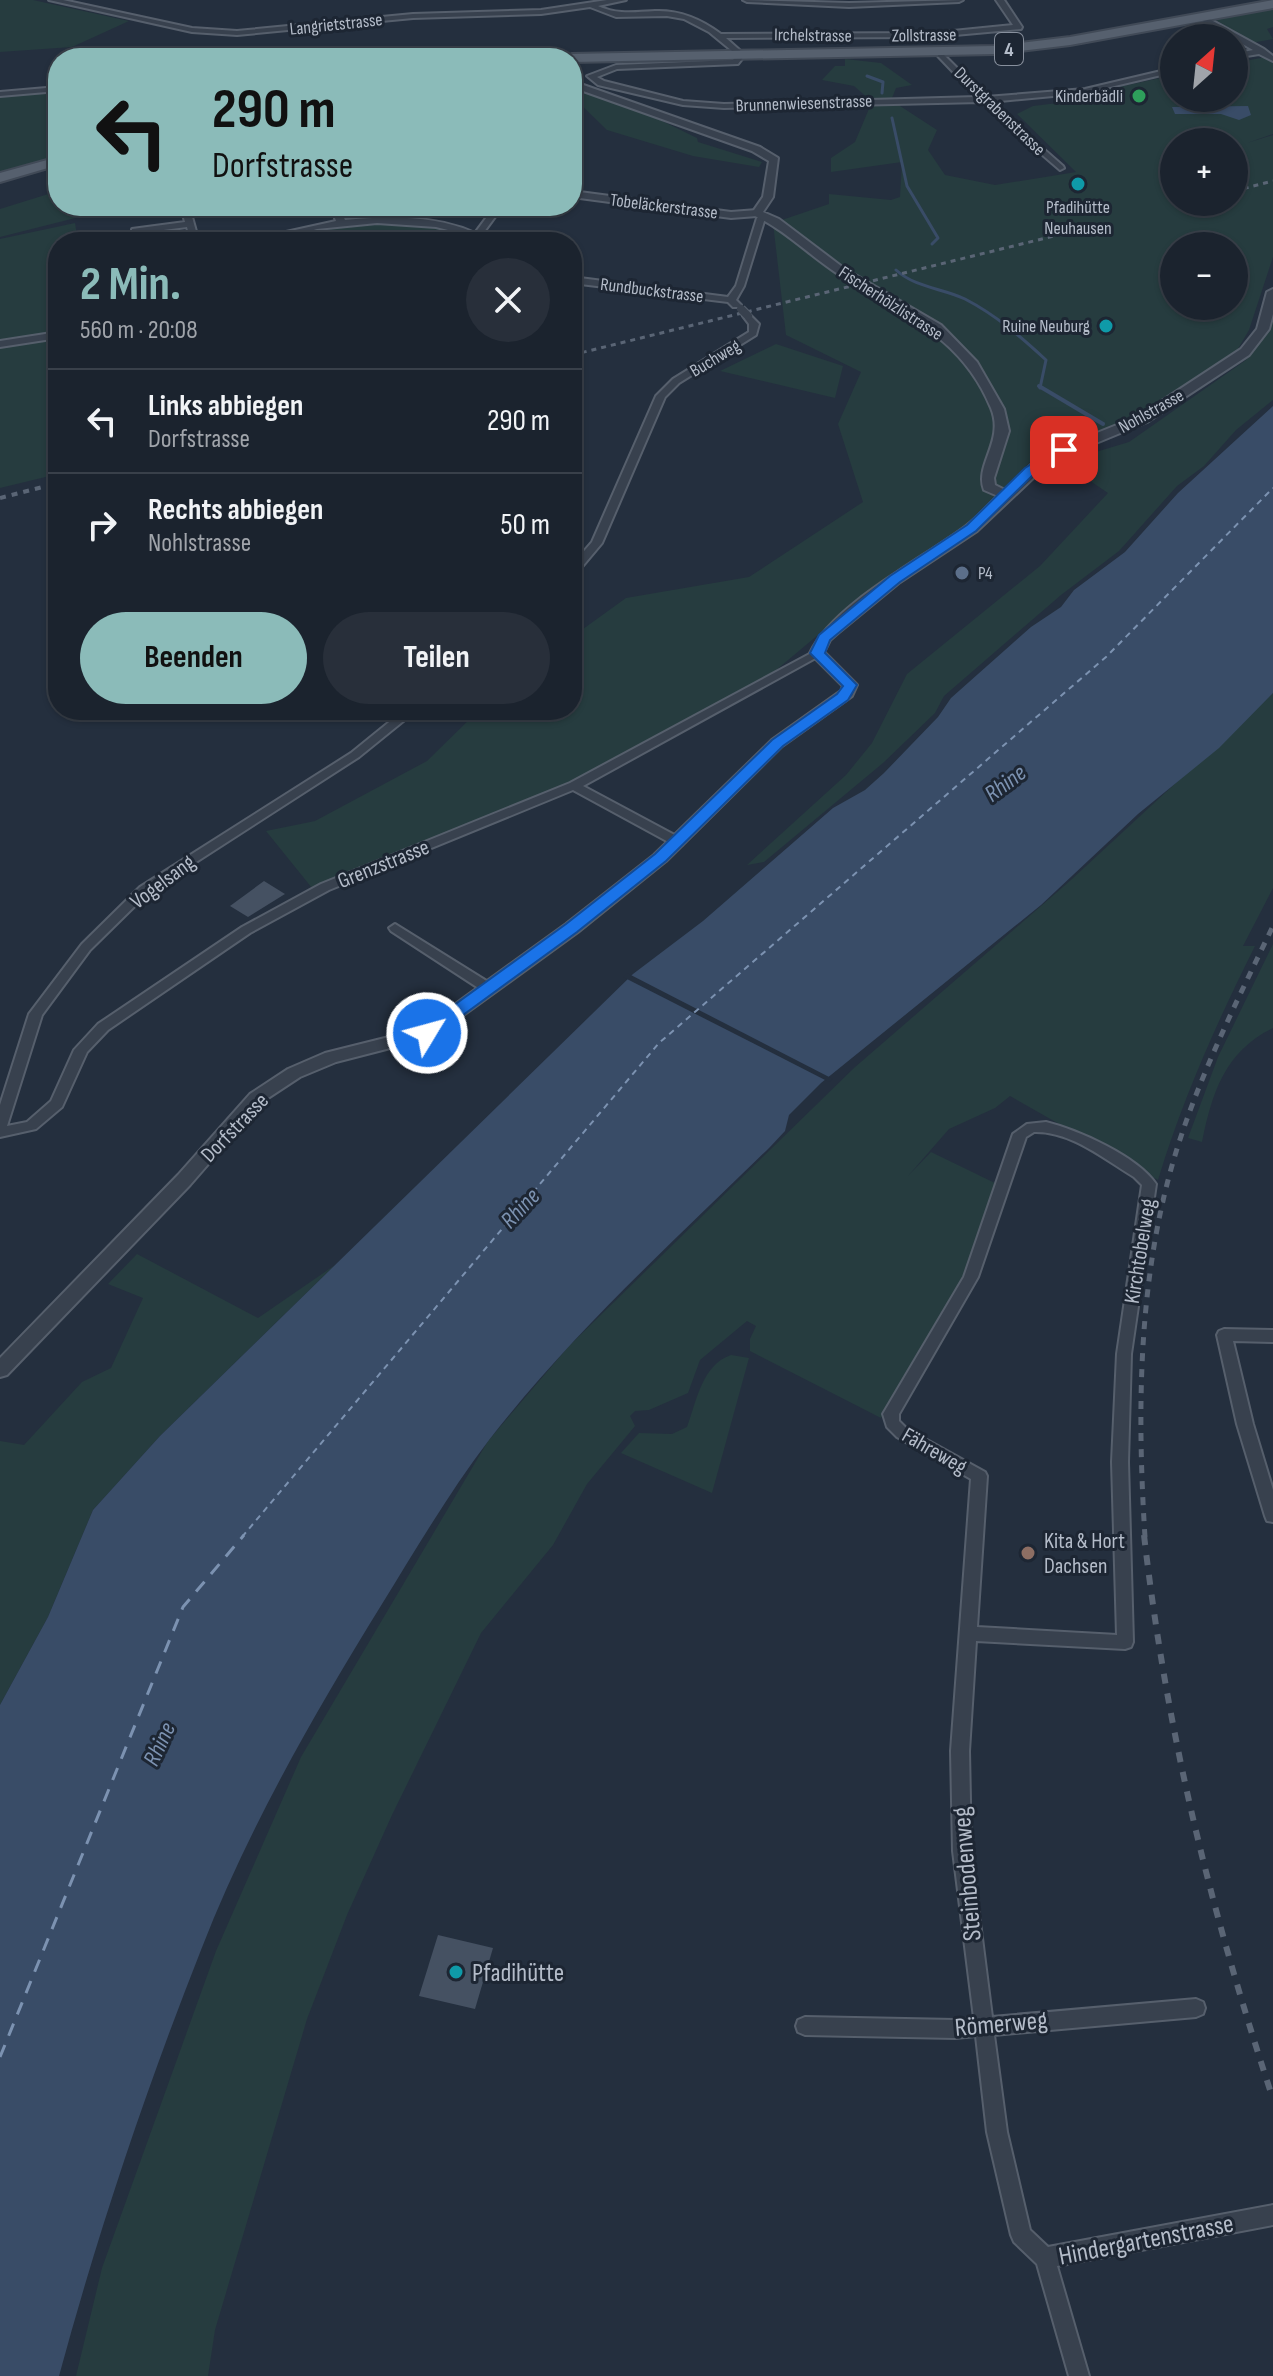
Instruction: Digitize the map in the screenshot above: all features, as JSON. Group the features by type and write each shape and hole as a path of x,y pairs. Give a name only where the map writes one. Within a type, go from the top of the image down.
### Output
{"main road":[{"name":"Zollstrasse","path":"582,58 941,54 1036,46 1273,4"},
{"path":"0,178 48,164"}],"street":[{"name":"Langrietstrasse","path":"53,0 176,27 229,33 413,16 541,12 622,0"},
{"path":"747,0 849,5 959,0"},
{"name":"Irchelstrasse","path":"720,36 933,35 1018,27 1000,0"},
{"path":"593,6 620,17 684,16 720,36 741,55"},
{"path":"1202,17 1273,59"},
{"path":"1248,53 1273,48"},
{"name":"Durstgrabenstrasse","path":"941,54 984,100 1060,168"},
{"name":"Brunnenwiesenstrasse","path":"741,55 735,62 616,67 591,76 601,83 705,106 984,100 1085,91 1160,73"},
{"path":"582,88 766,154 776,167 740,286 731,300"},
{"path":"0,94 48,90"},
{"name":"Tobeläckerstrasse","path":"582,195 731,215 759,215"},
{"name":"Fischerhölzlistrasse","path":"759,215 775,221 841,271 937,328 973,365 1001,420 1003,431 988,478 989,487 1005,495"},
{"path":"188,216 192,232"},
{"path":"339,216 341,222"},
{"path":"303,232 341,222 411,224 455,232"},
{"path":"135,232 190,224"},
{"name":"Rundbuckstrasse","path":"582,281 731,300"},
{"name":"Nohlstrasse","path":"817,653 824,638 895,579 972,528 1045,459 1143,419 1238,358 1263,329 1273,292"},
{"name":"Buchweg","path":"582,560 597,543 661,396 676,381 753,333 754,324 731,300"},
{"path":"0,344 48,337"},
{"name":"Grenzstrasse","path":"0,1132 31,1126 57,1104 81,1050 103,1027 246,930 325,887 574,786 817,653"},
{"name":"Dorfstrasse","path":"0,1370 184,1180 256,1098 294,1073 331,1057 427,1033 572,928 678,842 769,750 847,693 850,685 817,653"},
{"name":"Vogelsang","path":"0,1126 36,1014 86,947 144,890 191,856 355,755 399,720"},
{"path":"574,786 678,842"},
{"path":"395,928 488,988"},
{"name":"Kirchtobelweg","path":"892,1423 893,1407 971,1277 1020,1134 1026,1128 1043,1124 1058,1129 1143,1176 1149,1188 1124,1354 1120,1462 1125,1642 968,1634"},
{"path":"1273,1336 1224,1335 1245,1424 1273,1516"},
{"name":"Fähreweg","path":"892,1423 902,1433 979,1476"},
{"name":"Steinbodenweg","path":"979,1476 960,1809 981,2025 997,2132 1021,2235 1045,2258"},
{"name":"Römerweg","path":"805,2026 955,2029 1196,2008"},
{"name":"Hindergartenstrasse","path":"1079,2376 1045,2258 1273,2215"}],"green space":[{"path":"0,0 33,0 129,21 72,47 0,52"},
{"path":"1273,7 1273,27 1267,29 1273,39 1251,43 1248,41 1248,24 1222,24 1213,18"},
{"path":"1266,57 1273,61 1273,134 1248,143 1248,128 1160,128 1160,216 1248,216 1248,143 1273,135 1273,257 1249,330 1235,354 1124,423 1053,448 1032,460 964,529 893,572 775,671 594,771 520,805 312,888 266,831 315,821 427,761 469,720 582,720 582,630 626,598 749,577 863,502 838,424 861,372 786,335 773,223 829,204 829,194 891,200 900,197 902,162 831,172 831,158 855,142 871,104 897,104 937,130 928,150 945,175 995,185 1076,172 1017,114 1033,106 1100,98 1110,89 1160,78 1160,112 1248,112 1248,60"},
{"path":"845,59 881,63 912,85 896,88 892,98 869,99 854,86 822,80 835,66 845,66"},
{"path":"582,90 619,100 697,138 698,142 762,162 759,167 693,156 607,130 582,106"},
{"path":"48,93 48,159 0,173 0,97"},
{"path":"48,194 48,216 83,216 0,237 0,209"},
{"path":"75,223 76,232 48,232 48,332 0,341 0,239"},
{"path":"384,223 430,226 449,232 316,232 342,226"},
{"path":"1273,312 1273,400 1236,430 1204,466 1177,486 1119,551 1061,595 944,696 935,713 883,763 764,862 747,865 846,775 872,743 907,674 1040,566 1108,493 1074,470 1076,458 1129,442 1246,360 1267,330"},
{"path":"48,340 48,476 0,488 0,345"},
{"path":"776,344 843,366 835,398 720,371"},
{"path":"1273,693 1273,888 1243,946 1255,946 1202,1061 1158,1180 1010,1096 995,1108 949,1129 908,1176 931,1152 999,1185 968,1275 881,1418 750,1351 750,1339 756,1326 747,1321 700,1360 688,1393 649,1410 635,1411 630,1416 635,1426 587,1484 553,1545 481,1633 347,1915 307,2019 215,2330 208,2376 76,2376 102,2268 216,1951 301,1757 488,1441 569,1346 854,1068 1071,880"},
{"path":"1273,944 1273,1028 1243,1049 1223,1075 1202,1142 1188,1138 1218,1057"},
{"path":"137,1254 258,1318 335,1265 160,1436 93,1510 48,1617 0,1705 0,1441 24,1445 82,1382 111,1368 143,1298 108,1284"},
{"path":"731,1355 749,1358 712,1493 621,1453 639,1433 672,1434 687,1427 707,1375 721,1360"}],"water":[{"path":"1248,106 1251,115 1239,120 1221,114 1175,114 1248,112"},
{"name":"Rhine","path":"1273,406 1273,693 1219,748 1138,814 1041,905 821,1083 789,1115 785,1131 589,1325 489,1440 434,1520 332,1687 261,1816 219,1905 142,2108 59,2376 0,2376 0,1705 48,1617 93,1510 160,1436 633,974 703,921 833,808 865,790 938,717 951,698 1031,627 1061,607 1074,590 1125,552 1178,493"}],"pier":[{"path":"627,973 833,1079 829,1082 623,977"}],"building":[{"path":"264,881 285,894 248,917 230,906"},
{"name":"Pfadihütte","path":"438,1935 493,1948 475,2009 419,1996"}],"waterway":[{"path":"867,76 883,82 882,93"},
{"path":"892,118 907,186 938,238 932,244"},
{"path":"896,270 921,284 965,299 1018,335 1046,360 1040,387"},
{"path":"1040,387 1103,424"}],"ferry route":[{"path":"242,1537 659,1043 1106,657 1273,488"},
{"path":"0,2057 183,1607 244,1535"}],"railway":[{"path":"1248,187 1273,181"},
{"path":"582,353 1058,235"},
{"path":"0,498 48,486"},
{"path":"1145,1537 1141,1443 1143,1348 1161,1208 1194,1101 1218,1042 1273,926"},
{"path":"1144,1535 1178,1751 1211,1889 1273,2099"}],"place":[{"name":"Kinderbädli","path":"1139,96"},
{"name":"Pfadihütte Neuhausen","path":"1078,184"},
{"name":"Ruine Neuburg","path":"1106,326"},
{"name":"P4","path":"962,573"},
{"name":"Kita & Hort Dachsen","path":"1028,1553"},
{"name":"Pfadihütte","path":"456,1972"}],"route":[{"path":"427,1033 572,928 660,858 753,764 800,725 843,697 850,685 817,653 824,638 895,579 972,528 1030,470 1064,450"}]}
